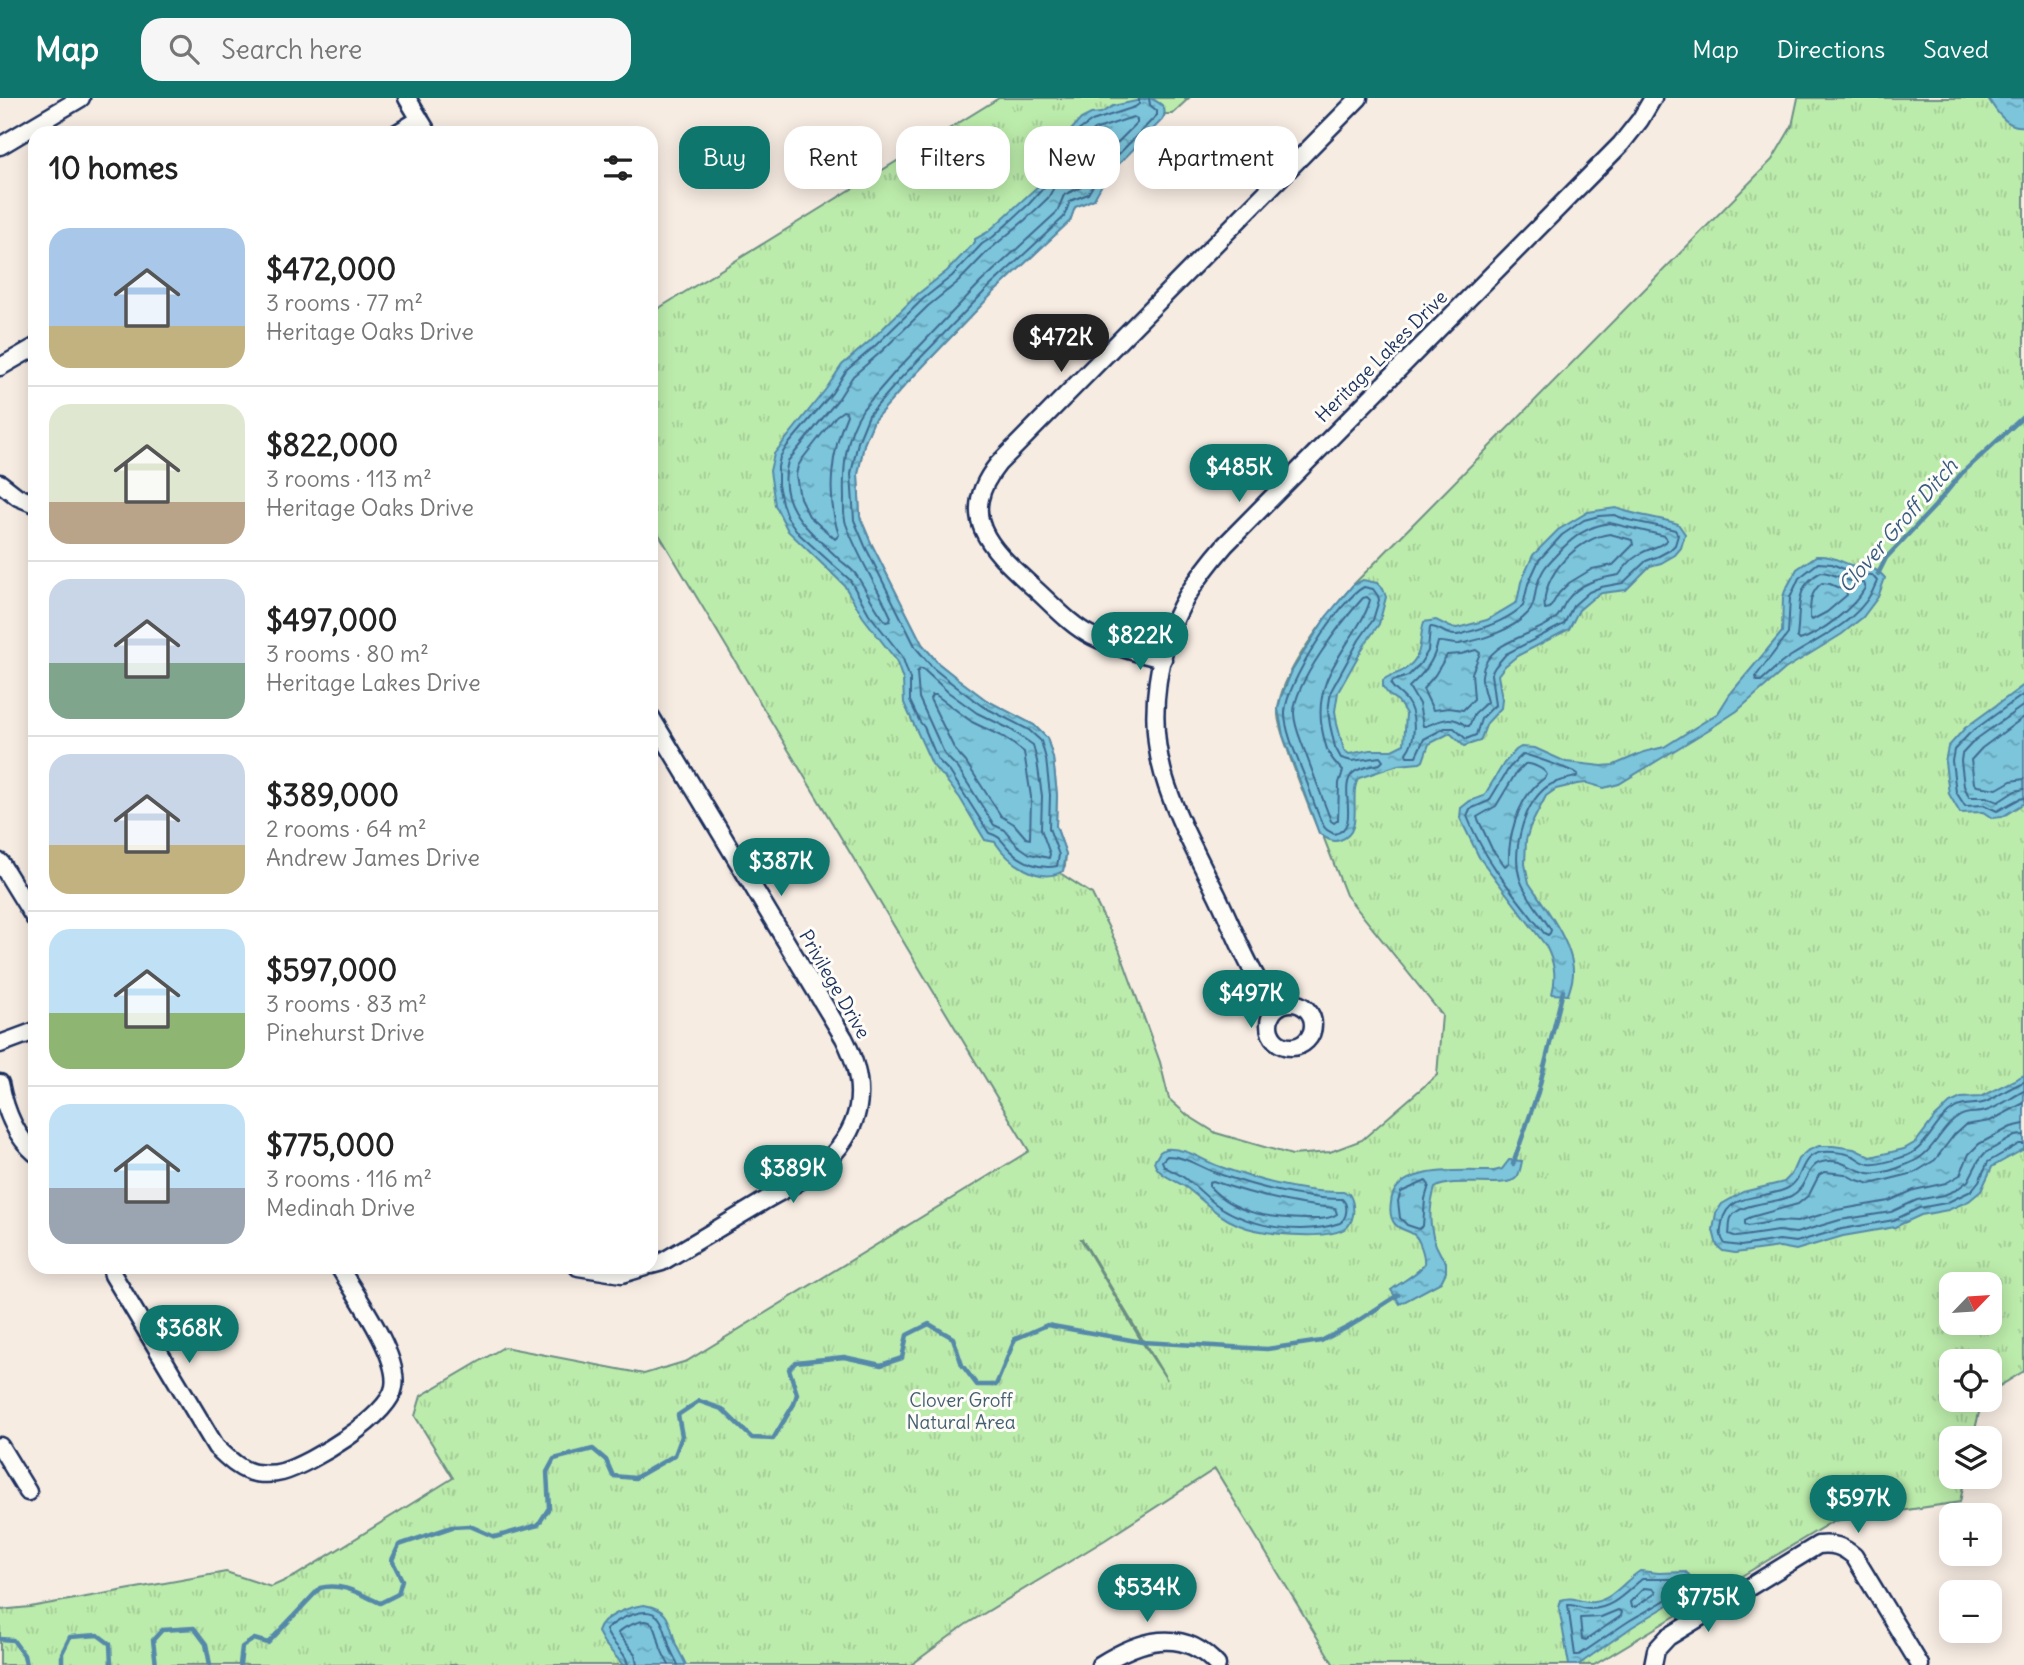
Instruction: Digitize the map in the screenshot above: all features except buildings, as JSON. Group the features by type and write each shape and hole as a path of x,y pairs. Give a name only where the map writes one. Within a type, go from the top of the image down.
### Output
{"street":[{"path":"34,126 81,98"},
{"path":"407,98 424,126"},
{"path":"1163,659 1126,650 1090,635 1060,612 1000,556 989,542 981,527 981,494 987,478 998,464 1359,98"},
{"name":"Heritage Lakes Drive","path":"1277,1008 1254,971 1177,812 1162,769 1156,698 1163,659 1174,623 1197,580 1225,545 1613,151 1640,120 1653,98"},
{"path":"0,146 28,129"},
{"path":"0,368 28,351"},
{"path":"0,482 18,497 28,501"},
{"name":"Privilege Drive","path":"658,729 844,1038 855,1059 860,1098 856,1119 847,1138 818,1169 658,1263"},
{"path":"0,862 28,908"},
{"path":"0,1044 28,1034"},
{"path":"0,1083 11,1122 28,1146"},
{"path":"113,1274 216,1447 233,1463 254,1473 279,1473 304,1463 366,1424 387,1404 394,1387 393,1366 387,1349 343,1274"},
{"path":"0,1446 28,1492"},
{"path":"1653,1665 1656,1650 1668,1637 1818,1545 1833,1544 1846,1549 1854,1556 1920,1665"},
{"path":"1100,1665 1140,1644 1161,1639 1180,1642 1199,1650 1217,1665"}],"green space":[{"name":"Clover Groff Natural Area","path":"999,98 1189,98 1172,114 1165,114 1156,126 1134,126 1134,149 1120,163 1120,126 1024,126 1024,189 1099,189 1094,199 1075,207 1070,221 992,294 874,420 864,444 858,474 860,517 922,644 938,663 986,700 1034,725 1047,738 1053,758 1057,795 1056,826 1066,854 1065,866 1060,873 1092,894 1119,949 1160,1062 1169,1099 1187,1115 1216,1133 1292,1155 1330,1152 1362,1140 1437,1075 1442,1015 1346,895 1293,766 1278,715 1286,683 1306,646 1353,585 1772,160 1792,126 1798,98 2024,98 2024,1371 2002,1385 2002,1349 1939,1349 1939,1412 1979,1412 1976,1426 1939,1426 1939,1489 1963,1489 1960,1502 1939,1503 1939,1505 1833,1521 1594,1665 1334,1665 1215,1469 965,1625 911,1665 0,1665 0,1610 226,1572 271,1587 295,1576 453,1478 415,1416 421,1396 504,1347 644,1374 687,1361 1029,1151 658,533 658,309 852,189 882,189 882,170 896,162 896,189 1010,189 1010,126 954,126","holes":["1081,1239 1082,1239 1167,1380 1142,1342"]}],"water":[{"path":"1150,98 1163,106 1165,112 1156,126 1134,126 1134,148 1120,163 1120,126 1075,126 1081,119 1113,106"},
{"path":"1988,98 2024,98 2024,126 2007,122"},
{"path":"1035,189 1099,189 1094,199 1075,207 1070,221 992,294 874,420 864,444 858,474 860,517 922,644 938,663 986,700 1034,725 1047,738 1053,758 1057,795 1056,826 1066,854 1063,871 1054,875 1025,869 1008,857 995,842 985,840 960,798 932,764 904,703 903,680 896,660 863,617 844,585 788,531 775,505 770,471 774,454 842,365 918,294 947,271 975,239 988,232"},
{"path":"1616,508 1678,524 1685,534 1681,548 1675,555 1650,566 1626,590 1602,593 1593,598 1579,610 1569,629 1517,656 1505,666 1498,675 1501,708 1487,723 1480,741 1464,746 1448,734 1429,744 1420,763 1398,765 1359,778 1355,793 1354,821 1348,836 1334,841 1319,833 1283,735 1278,709 1292,671 1326,617 1353,585 1363,580 1377,583 1386,597 1379,624 1338,692 1335,711 1337,724 1344,750 1349,754 1392,750 1404,744 1406,714 1398,701 1383,687 1383,680 1411,665 1420,648 1424,622 1436,620 1457,628 1487,620 1517,602 1521,582 1533,555 1558,530 1588,512"},
{"path":"1816,556 1874,569 1885,578 1878,597 1863,617 1842,634 1785,669 1737,711 1619,784 1604,788 1587,783 1577,784 1556,789 1546,796 1530,827 1526,840 1525,864 1529,883 1557,926 1572,962 1573,976 1568,995 1552,994 1554,969 1546,946 1479,857 1460,818 1461,808 1484,796 1504,763 1521,747 1535,748 1566,762 1614,765 1664,747 1718,713 1730,694 1782,632 1785,591 1797,569"},
{"path":"2024,685 2024,803 2002,817 1992,818 1983,812 1960,813 1949,794 1945,762 1948,747 1965,728"},
{"path":"2024,1075 2024,1149 1992,1167 1981,1191 1969,1201 1948,1210 1921,1215 1895,1227 1843,1236 1796,1250 1780,1247 1735,1253 1723,1251 1717,1246 1713,1230 1716,1213 1722,1204 1743,1192 1784,1182 1791,1175 1798,1159 1807,1151 1819,1146 1833,1146 1854,1149 1871,1157 1904,1149 1916,1142 1935,1117 1950,1103 1961,1098 1980,1097"},
{"path":"1165,1149 1187,1152 1236,1172 1281,1185 1349,1194 1353,1206 1351,1221 1346,1228 1337,1232 1309,1235 1277,1233 1231,1222 1187,1188 1159,1171 1154,1162"},
{"path":"1509,1160 1522,1161 1517,1177 1512,1181 1454,1183 1435,1188 1431,1227 1436,1245 1446,1262 1446,1272 1441,1282 1400,1304 1391,1290 1419,1270 1424,1260 1415,1236 1399,1228 1392,1219 1391,1205 1395,1190 1404,1181 1417,1176 1433,1172 1494,1171 1502,1169"},
{"path":"1640,1571 1686,1572 1690,1576 1685,1592 1675,1601 1578,1665 1569,1665 1559,1608 1561,1600 1601,1600 1613,1594"},
{"path":"644,1605 664,1614 686,1665 623,1665 604,1643 598,1632 605,1621 624,1610"}],"waterway":[{"name":"Clover Groff Ditch","path":"1878,574 1886,558 1961,474 2024,416"},
{"name":"Clover Groff Ditch","path":"1513,1164 1538,1092 1563,991"},
{"path":"240,1665 242,1647 254,1639 268,1643 320,1588 343,1588 380,1603 398,1594 402,1580 392,1560 399,1545 452,1527 470,1526 495,1537 538,1525 549,1508 547,1472 554,1459 593,1449 606,1460 613,1476 635,1478 675,1455 682,1436 678,1415 699,1401 722,1409 752,1438 773,1439 797,1394 789,1369 796,1362 844,1357 881,1365 902,1358 907,1335 929,1324 953,1338 962,1365 977,1385 996,1385 1015,1339 1047,1325 1142,1342 1267,1349 1321,1341 1398,1295"},
{"path":"156,1665 153,1640 162,1630 194,1628 206,1644 210,1665"},
{"path":"62,1665 62,1653 70,1637 98,1635 110,1644 111,1665"},
{"path":"0,1639 13,1640 24,1655 26,1665"}]}
